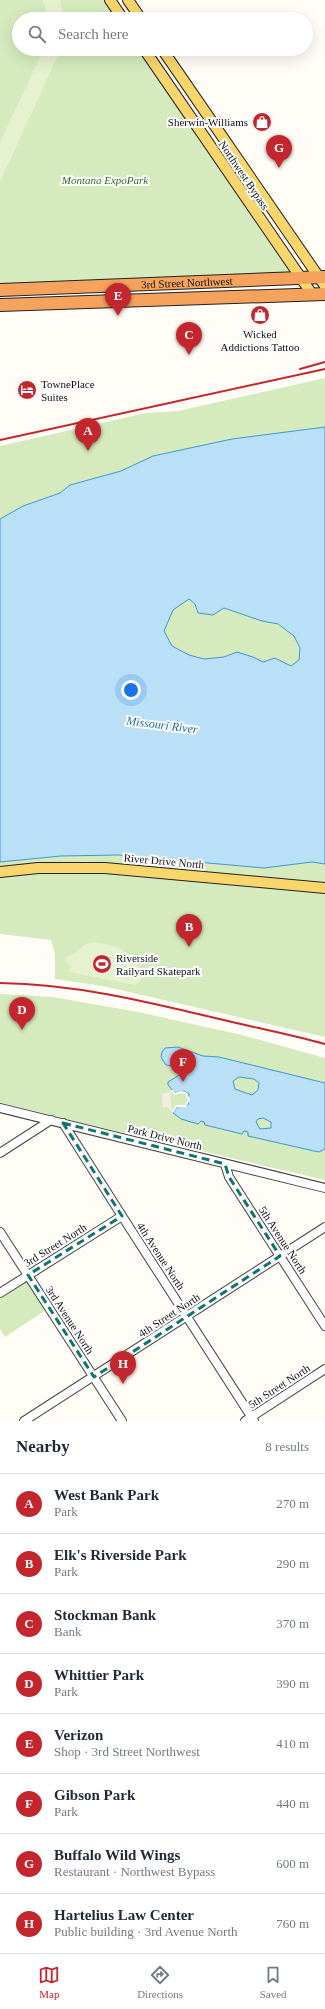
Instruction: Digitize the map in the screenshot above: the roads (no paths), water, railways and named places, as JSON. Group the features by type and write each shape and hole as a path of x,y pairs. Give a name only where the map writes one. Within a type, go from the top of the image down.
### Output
{"highway":[{"name":"3rd Street Northwest","path":"0,290 299,277 323,280"},
{"name":"3rd Street Northwest","path":"0,305 325,294"}],"main road":[{"path":"110,0 118,12"},
{"path":"128,0 136,12"},
{"name":"Northwest Bypass","path":"149,56 312,294"},
{"name":"Northwest Bypass","path":"167,56 323,280"},
{"name":"River Drive North","path":"0,872 38,868 105,868 325,888"}],"street":[{"name":"Park Drive North","path":"0,1108 325,1188"},
{"path":"0,1153 51,1120"},
{"name":"4th Avenue North","path":"63,1123 251,1420"},
{"name":"5th Avenue North","path":"225,1164 229,1177 325,1326"},
{"name":"3rd Street North","path":"0,1293 122,1216"},
{"name":"4th Street North","path":"24,1421 325,1227"},
{"name":"3rd Avenue North","path":"0,1232 122,1421"},
{"name":"5th Street North","path":"251,1420 325,1369"}],"water":[{"name":"Missouri River","path":"325,427 325,864 312,862 264,868 118,855 61,856 0,862 0,519 23,506 60,493 70,485 121,471 153,456 232,439","holes":["189,599 195,604 198,613 213,615 224,608 262,621 278,624 294,636 300,648 299,660 291,666 275,658 263,662 237,652 224,657 204,659 189,655 172,646 164,631 173,610"]},
{"path":"178,1047 203,1056 219,1057 325,1083 325,1149 319,1152 314,1151 248,1136 248,1132 244,1131 242,1134 205,1125 204,1122 201,1121 198,1124 181,1119 173,1113 177,1107 188,1105 189,1094 184,1091 175,1093 168,1085 168,1082 181,1074 173,1066 166,1065 161,1057 165,1048","holes":["239,1077 254,1079 259,1083 258,1090 252,1095 235,1089 233,1081","263,1118 271,1122 271,1128 260,1129 256,1122 258,1119"]}],"railway":[{"path":"300,369 325,362"},
{"path":"0,440 325,369"},
{"path":"0,983 55,986 109,994 325,1044"}],"place":[{"name":"Sherwin-Williams","path":"262,122"},
{"name":"Buffalo Wild Wings","path":"279,168"},
{"name":"Wicked Addictions Tattoo","path":"260,315"},
{"name":"Verizon","path":"118,316"},
{"name":"Stockman Bank","path":"189,355"},
{"name":"TownePlace Suites","path":"27,390"},
{"name":"West Bank Park","path":"88,451"},
{"name":"Elk's Riverside Park","path":"189,947"},
{"name":"Riverside Railyard Skatepark","path":"102,964"},
{"name":"Whittier Park","path":"22,1030"},
{"name":"Gibson Park","path":"183,1082"},
{"name":"Hartelius Law Center","path":"123,1384"}],"park label":[{"name":"Montana ExpoPark","path":"105,180"}]}
